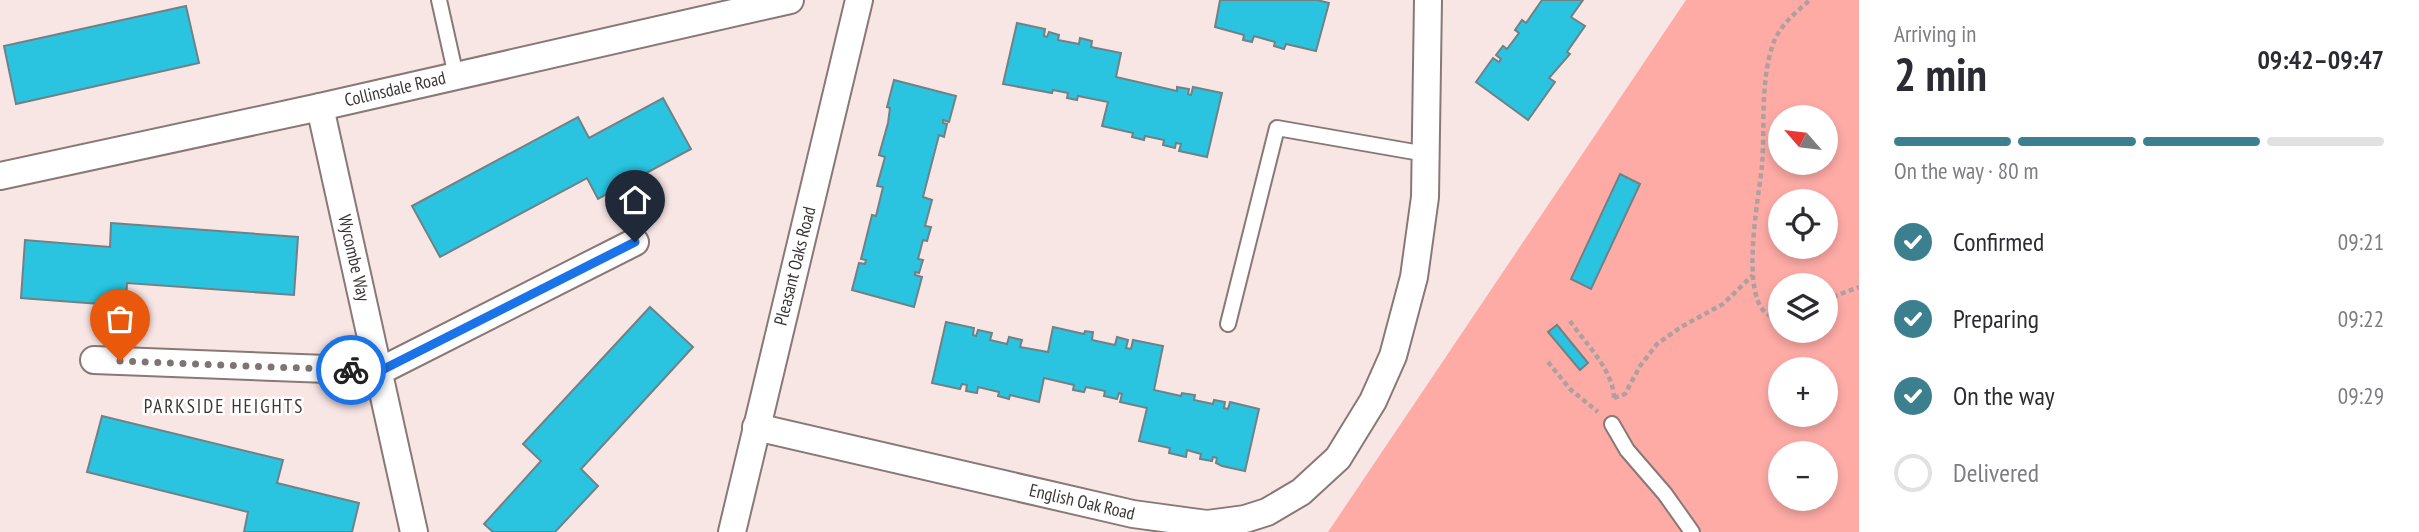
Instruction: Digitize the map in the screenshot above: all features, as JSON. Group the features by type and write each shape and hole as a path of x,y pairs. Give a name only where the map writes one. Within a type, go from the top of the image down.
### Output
{"street":[{"name":"Collinsdale Road","path":"0,176 320,107 790,0"},
{"name":"Pleasant Oaks Road","path":"733,532 859,0"},
{"name":"English Oak Road","path":"756,427 1133,514 1207,524 1245,519 1267,512 1301,492 1338,458 1373,401 1388,367 1414,277 1425,197 1428,0"},
{"name":"Wycombe Way","path":"320,107 414,532"},
{"path":"94,360 380,371 635,242"}],"lane":[{"path":"439,0 456,76"},
{"path":"1228,324 1277,128 1426,154"},
{"path":"1612,424 1627,450 1665,494 1692,532"}],"path":[{"path":"1768,315 1762,309 1753,274 1753,236 1761,176 1766,90 1772,51 1780,30 1792,15 1810,0"},
{"path":"1614,398 1625,394 1640,366 1657,344 1723,304 1753,274"},
{"path":"1838,295 1859,287"},
{"path":"1570,321 1604,368 1614,388 1612,424"},
{"path":"1548,362 1570,389 1612,424"}],"shaded area":[{"path":"1686,0 1859,0 1859,532 1328,532"}],"building":[{"path":"1220,0 1317,0 1329,3 1316,51 1286,44 1284,49 1274,46 1275,42 1254,36 1252,42 1243,40 1244,35 1215,27"},
{"path":"1542,0 1583,0 1571,17 1585,26 1567,52 1570,54 1549,78 1555,82 1528,120 1476,82 1493,58 1499,62 1501,59 1496,55 1503,46 1507,49 1519,33 1515,30 1522,20 1526,23"},
{"path":"186,6 199,63 16,104 4,46"},
{"path":"1017,23 1045,29 1044,36 1047,37 1049,32 1059,35 1058,40 1079,44 1080,38 1092,41 1091,47 1121,53 1116,77 1177,91 1177,87 1189,89 1188,94 1191,95 1193,87 1222,93 1207,157 1179,151 1181,144 1176,143 1175,148 1163,145 1164,140 1145,136 1144,140 1132,137 1133,133 1102,126 1108,102 1078,96 1077,100 1067,98 1068,93 1053,90 1052,93 1003,84"},
{"path":"894,80 956,96 949,122 943,120 943,123 947,124 944,137 939,135 923,197 932,200 925,226 931,227 927,241 923,240 918,259 923,260 919,273 915,272 915,275 922,277 914,307 852,290 859,263 865,264 866,260 861,259 872,215 876,216 883,187 877,186 885,157 879,155 888,123 890,108 887,107"},
{"path":"663,98 691,149 598,199 587,178 440,257 412,206 578,117 589,138"},
{"path":"1620,174 1640,184 1591,289 1571,279"},
{"path":"111,223 298,237 294,295 127,283 126,306 21,298 25,240 110,247"},
{"path":"650,307 693,347 581,469 598,486 555,532 493,532 484,524 541,461 523,444"},
{"path":"946,322 974,328 973,335 976,336 978,330 992,333 990,340 1007,344 1009,337 1022,340 1020,347 1048,352 1053,327 1084,334 1085,331 1093,332 1092,340 1115,345 1117,337 1128,340 1126,348 1131,349 1133,340 1163,346 1154,390 1181,396 1182,393 1195,395 1194,400 1213,404 1214,400 1225,402 1224,408 1228,409 1230,402 1259,409 1245,471 1222,466 1216,463 1217,458 1213,457 1212,461 1200,459 1201,454 1187,450 1186,457 1169,453 1170,448 1139,441 1147,408 1120,402 1122,394 1119,393 1117,399 1104,396 1105,391 1086,387 1084,392 1073,390 1074,385 1044,378 1039,402 1010,395 1009,399 998,396 999,392 978,387 977,393 966,391 967,385 962,384 960,389 932,383"},
{"path":"1557,325 1588,363 1580,370 1548,332"},
{"path":"102,416 283,460 277,483 359,503 352,532 244,532 248,512 87,472"}],"way so far":[{"path":"120,361 351,370"}],"district":[{"name":"PARKSIDE HEIGHTS","path":"224,406"}],"route":[{"path":"351,370 380,371 635,242"}]}
